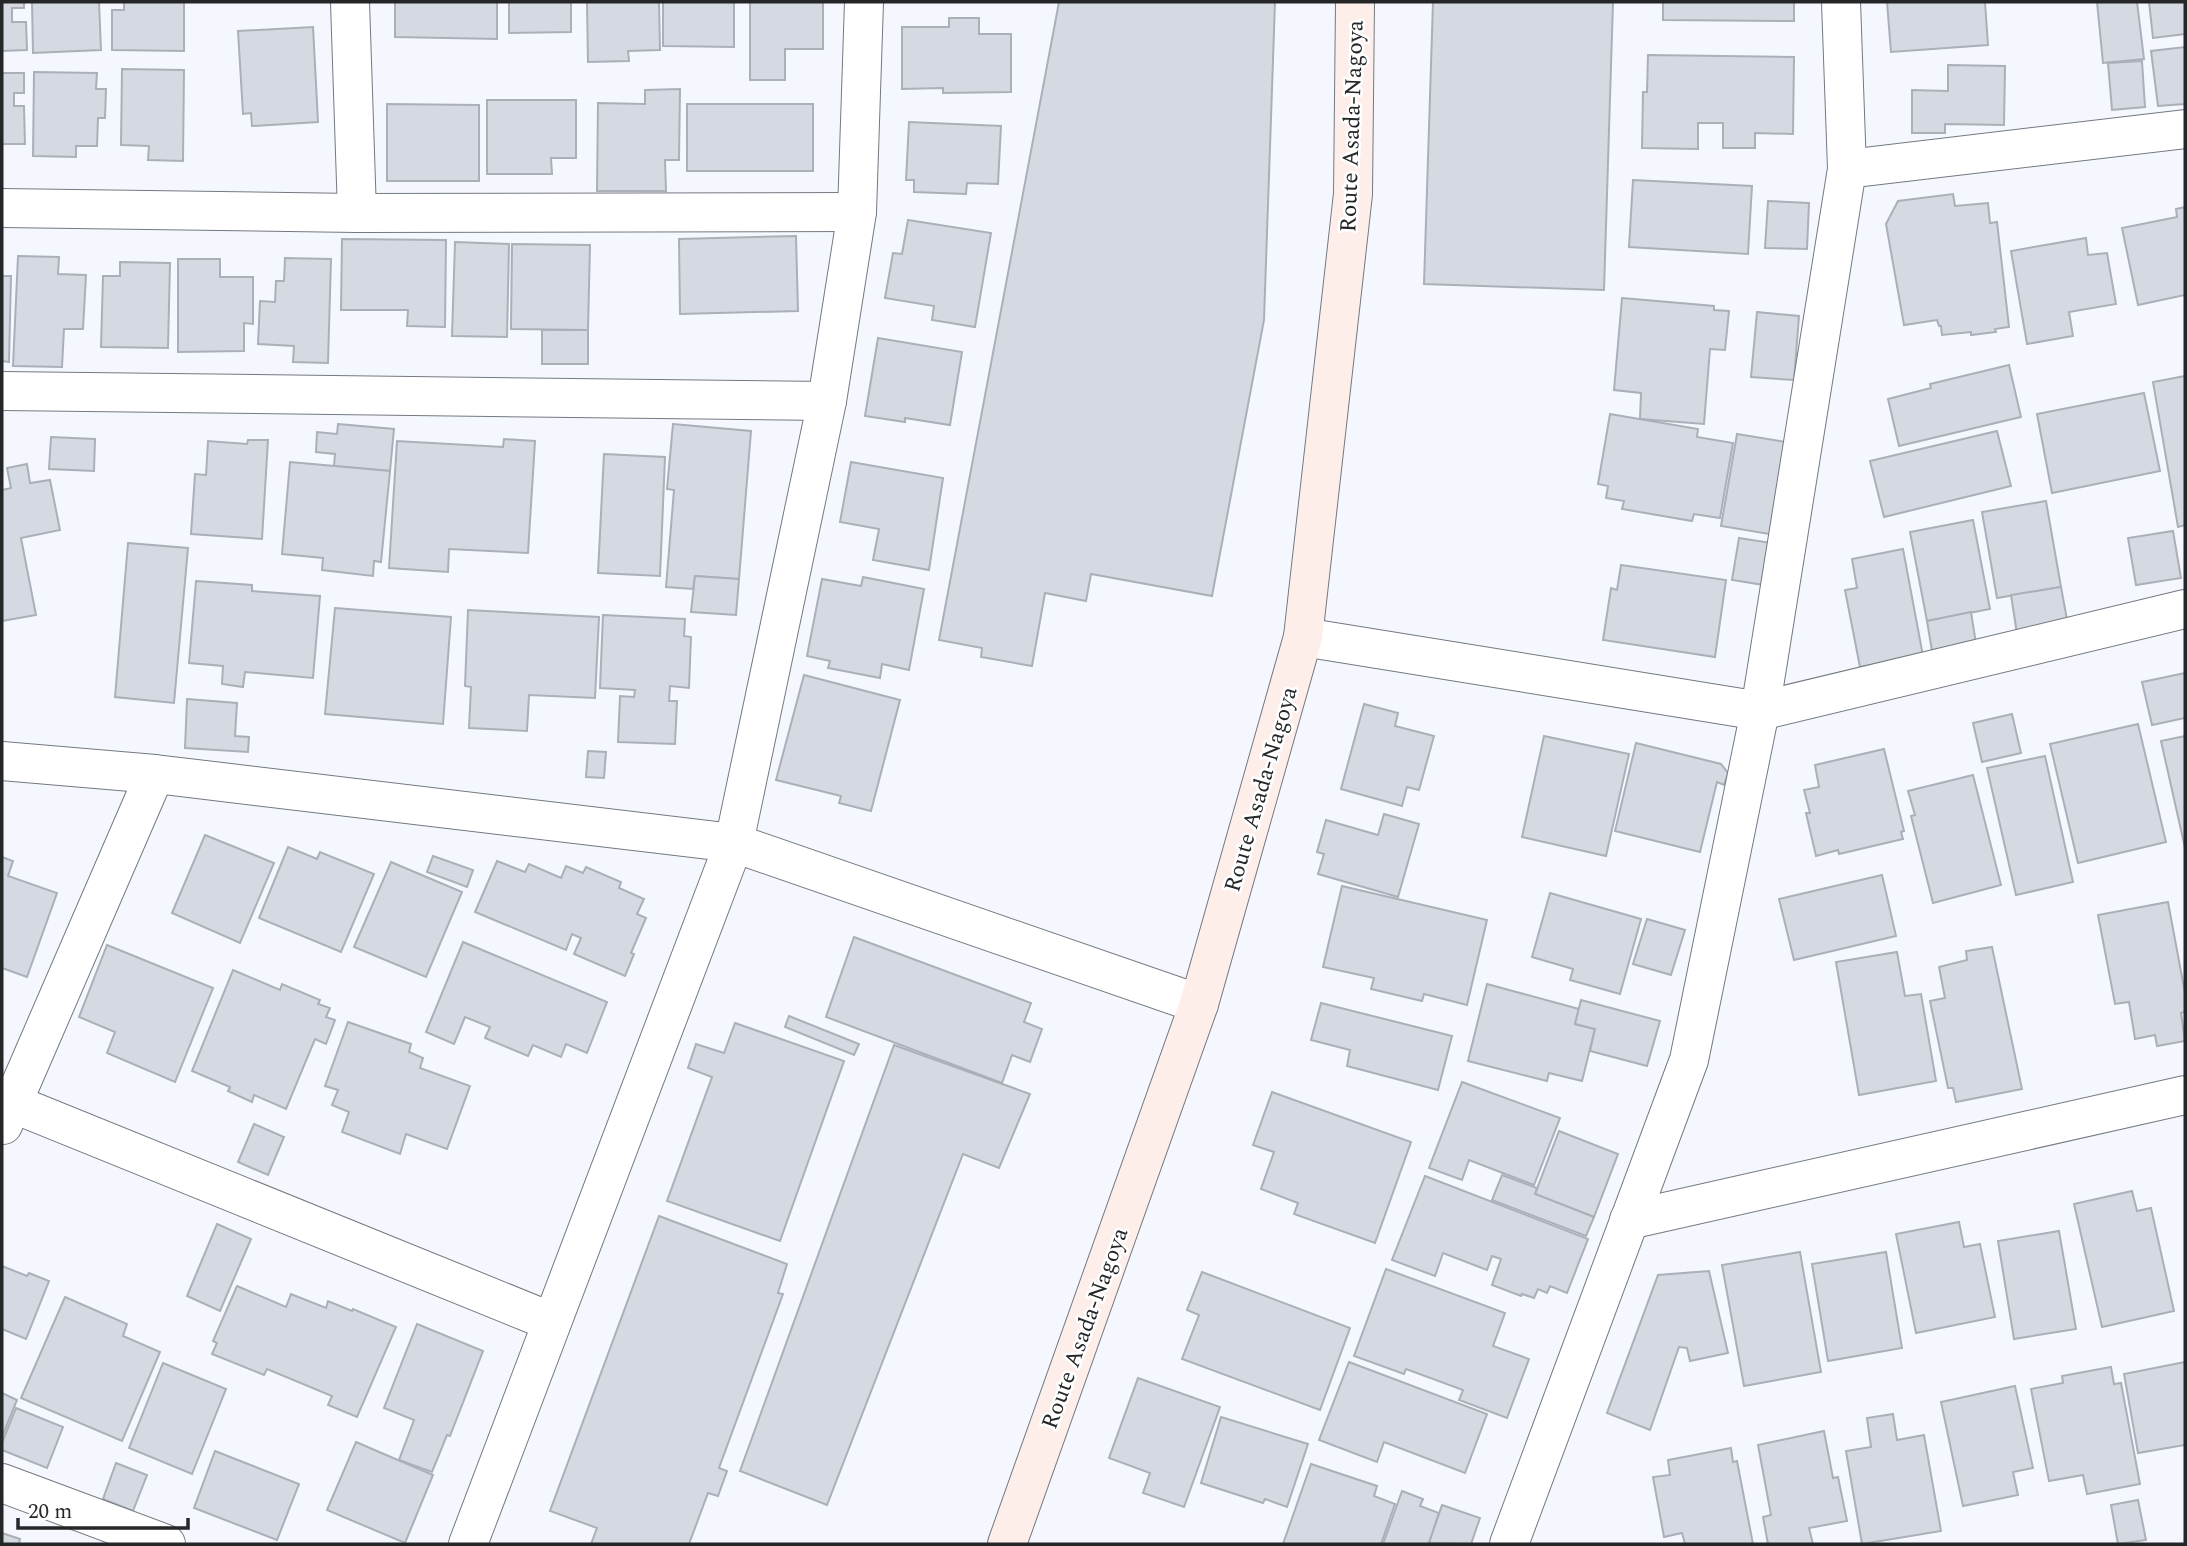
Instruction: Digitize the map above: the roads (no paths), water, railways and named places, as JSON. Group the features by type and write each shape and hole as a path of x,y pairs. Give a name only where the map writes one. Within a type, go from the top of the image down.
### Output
{"main road":[{"name":"Route Asada-Nagoya","path":"1007,1544 1199,1004 1303,637 1353,194 1355,2"}],"street":[{"path":"350,2 357,214"},
{"path":"468,1544 734,843 827,401 857,212 864,2"},
{"path":"1508,1544 1689,1060 1760,710 1847,169 1841,2"},
{"path":"1847,169 2185,129"},
{"path":"2,208 357,214 857,212"},
{"path":"2,391 827,401"},
{"path":"1303,637 1760,710 2185,609"},
{"path":"2,761 155,774 734,843 1199,1004"},
{"path":"155,774 5,1110 552,1322"},
{"path":"1629,1220 2185,1096"},
{"path":"2,1483 166,1544"}]}
